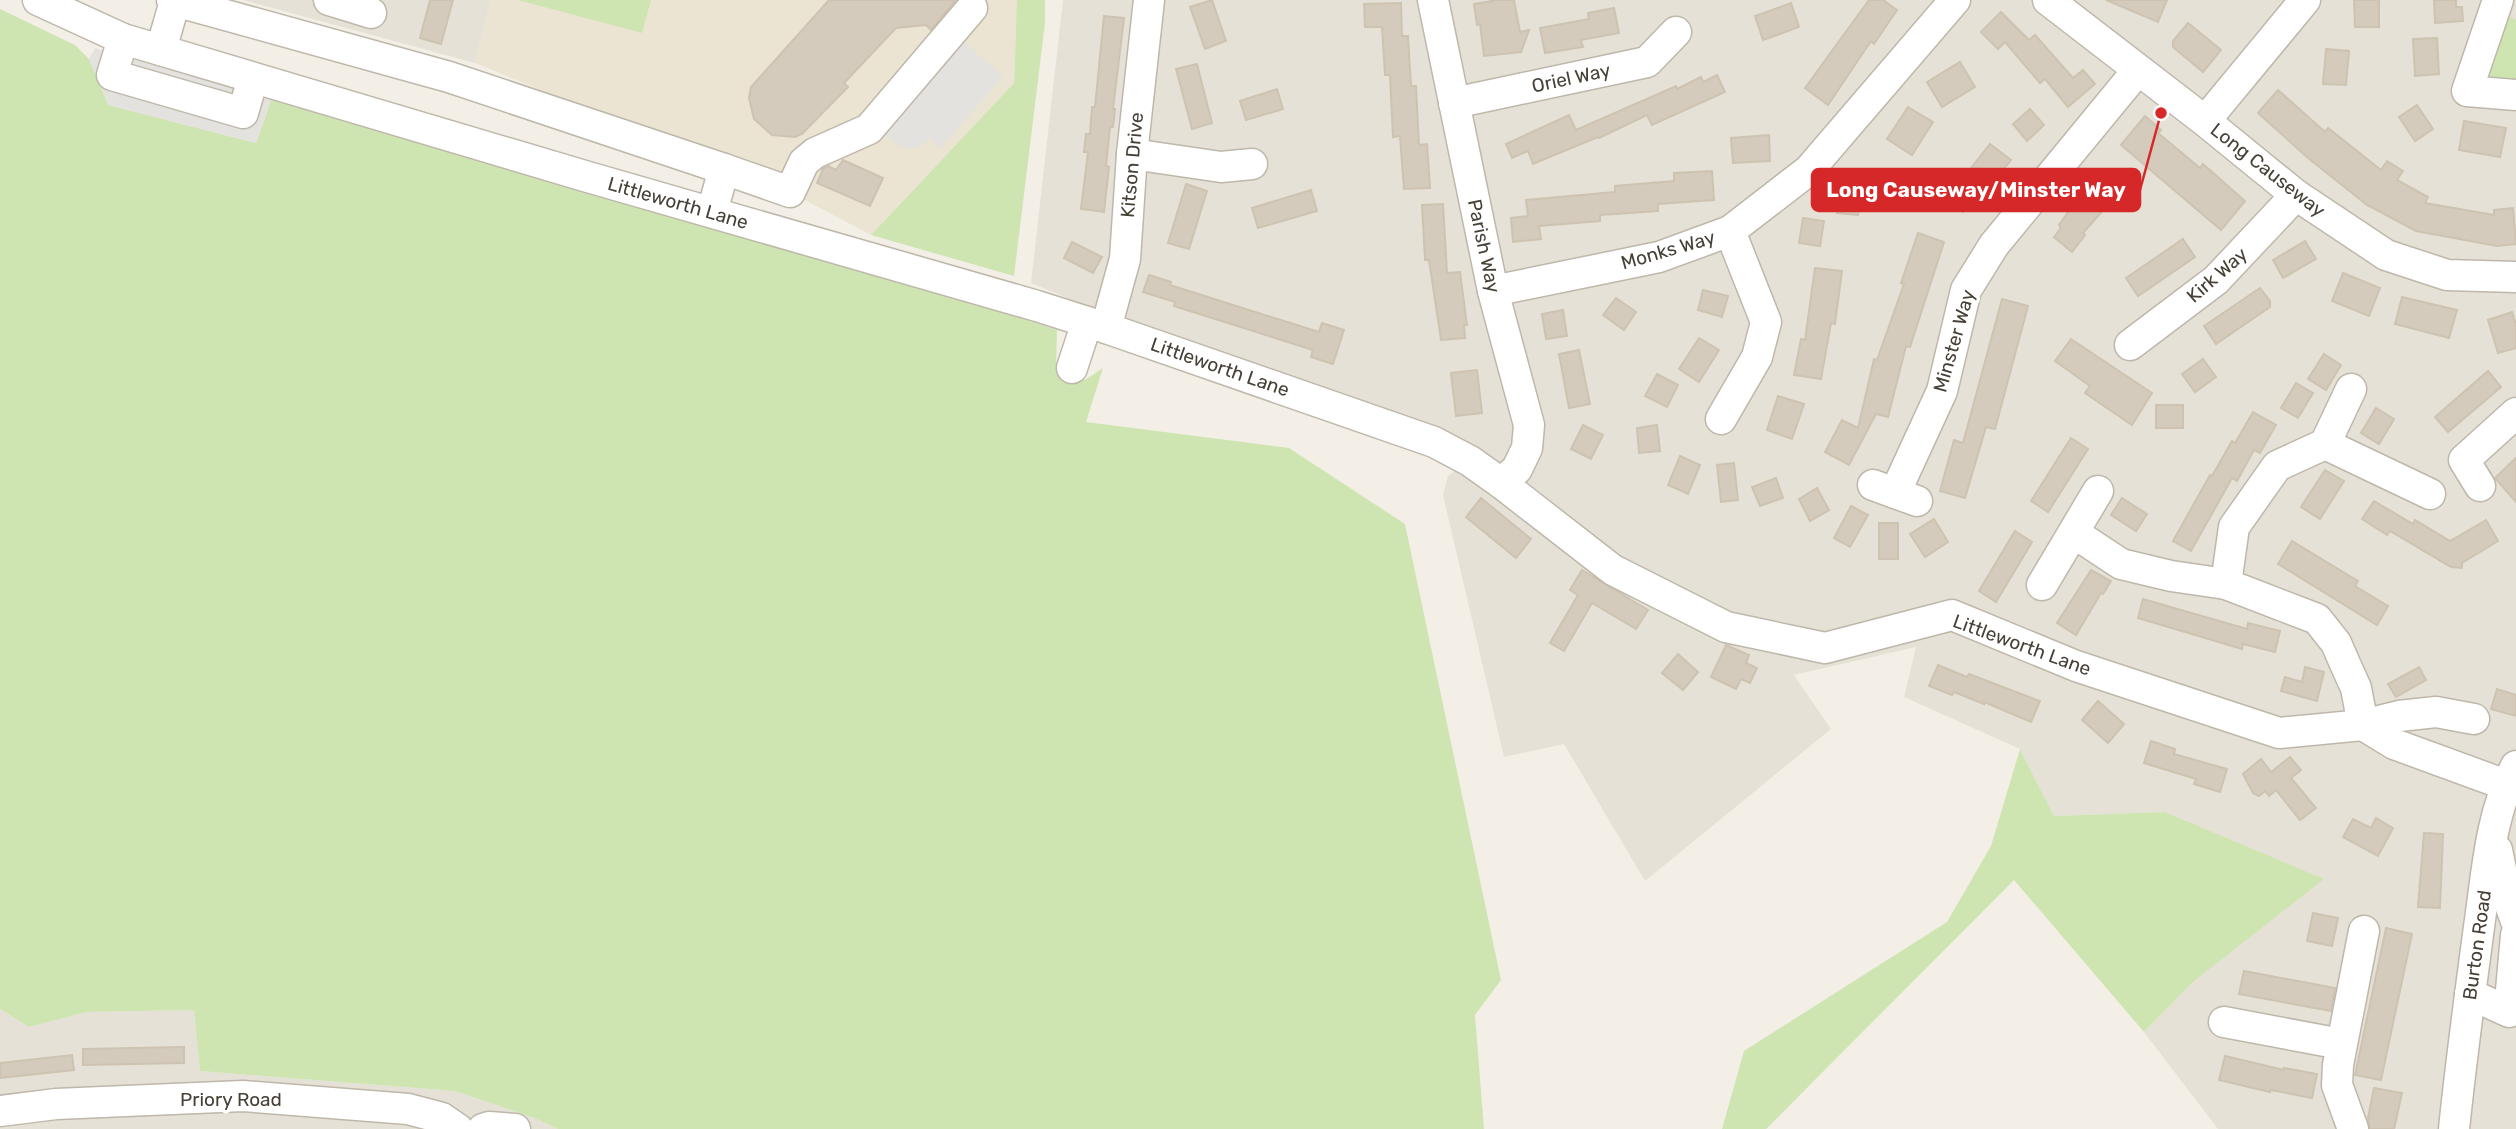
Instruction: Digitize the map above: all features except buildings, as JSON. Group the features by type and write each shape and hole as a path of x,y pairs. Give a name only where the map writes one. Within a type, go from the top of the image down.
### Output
{"street":[{"name":"Littleworth Lane","path":"38,0 123,39 1097,325 1434,442 1470,461 1502,483 1613,570 1726,627 1825,648 1952,615 2076,666 2279,733 2363,724 2436,712 2474,719"},
{"path":"161,50 174,0 449,77 790,192 804,162 816,153 869,130 972,8"},
{"path":"329,0 371,13"},
{"name":"Kitson Drive","path":"1072,368 1097,325 1125,259 1132,154 1149,0"},
{"name":"Parish Way","path":"1433,0 1493,291 1529,425 1527,448 1517,468 1502,483"},
{"name":"Monks Way","path":"1493,291 1659,257 1730,232 1809,170 1955,0"},
{"name":"Long Causeway","path":"2048,0 2296,195 2385,255 2447,275 2516,277"},
{"path":"2205,121 2305,0"},
{"path":"2498,0 2467,91 2516,95"},
{"name":"Oriel Way","path":"1454,103 1647,62 1676,32"},
{"path":"123,39 112,75 243,113 253,78"},
{"name":"Minster Way","path":"1895,493 1942,391 1966,290 1994,245 2138,70"},
{"path":"1132,154 1221,167 1252,164"},
{"path":"712,212 724,169"},
{"name":"Kirk Way","path":"2131,345 2216,280 2296,195"},
{"path":"1721,419 1757,357 1766,322 1730,232"},
{"path":"2226,584 2234,527 2277,466 2325,444 2350,389"},
{"path":"2480,486 2464,460 2516,413"},
{"path":"2325,444 2430,494"},
{"path":"2042,585 2098,491"},
{"path":"2074,533 2121,564 2171,576 2226,584 2317,619 2336,643 2356,688 2363,724 2394,744 2511,776"},
{"name":"Burton Road","path":"2454,1129 2493,833 2511,776"},
{"path":"2493,833 2506,894 2516,921"},
{"path":"2353,1129 2337,1085 2341,1044 2364,931"},
{"path":"2470,994 2509,1012 2516,935"},
{"path":"2224,1023 2341,1044"},
{"name":"Priory Road","path":"0,1111 56,1104 243,1096 408,1109 442,1118 458,1129"},
{"path":"483,1129 515,1129"}],"shaded area":[{"path":"243,0 491,0 475,63"},
{"path":"491,0 1017,0 1014,83 871,235 790,192 475,63"},
{"path":"1063,0 2516,0 2516,1129 2218,1129 2144,1032 2193,982 2323,879 2165,812 2054,816 2020,749 1904,697 1916,647 1794,675 1831,729 1645,881 1564,744 1504,757 1443,495 1448,476 1483,450 1133,325 1031,283"},
{"path":"961,39 1003,77 940,148 929,138 922,145 911,149 899,146 880,129"},
{"path":"95,48 271,100 256,143 108,105 89,59"},
{"path":"0,1009 29,1027 87,1012 194,1010 200,1071 455,1091 537,1119 558,1129 0,1129"}],"green space":[{"path":"518,0 651,0 642,33"},
{"path":"1017,0 1045,0 1045,23 1014,276 871,235 1014,83"},
{"path":"0,9 75,45 89,59 109,105 256,143 271,100 973,303 1057,330 1056,372 1085,380 1103,368 1086,422 1289,448 1405,524 1501,980 1475,1015 1484,1129 558,1129 537,1119 455,1091 200,1071 194,1010 87,1012 29,1027 0,1009"},
{"path":"2510,17 2516,20 2516,89 2488,82 2484,74 2499,24"},
{"path":"2020,749 2054,816 2165,812 2324,879 2193,982 2144,1032 2014,880 1766,1129 1722,1129 1744,1051 1947,922 1991,846"}],"place":[{"name":"Long Causeway/Minster Way","path":"2161,113"}]}
